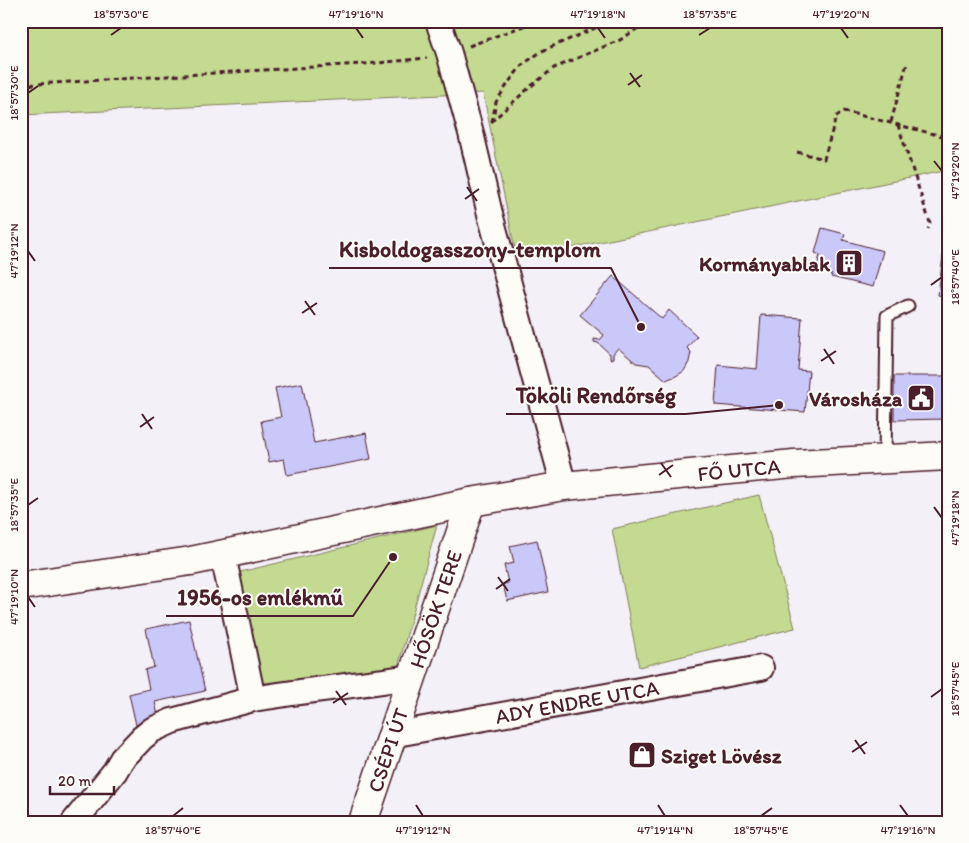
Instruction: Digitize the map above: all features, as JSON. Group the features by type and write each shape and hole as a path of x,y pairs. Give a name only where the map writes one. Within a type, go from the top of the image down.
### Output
{"main road":[{"name":"FŐ UTCA","path":"21,586 223,555 470,502 564,486 695,472 948,456"},
{"name":"HŐSÖK TERE","path":"411,677 470,502"},
{"name":"CSÉPI ÚT","path":"363,822 411,677"}],"street":[{"path":"438,21 449,53 471,133 490,214 564,486"},
{"path":"223,555 253,699"},
{"name":"ADY ENDRE UTCA","path":"391,735 761,668"},
{"name":"HŐSÖK TERE","path":"74,822 115,771 122,759 152,730 172,721 253,699 292,692 360,685 411,677"}],"lane":[{"path":"885,459 887,316 908,306"}],"path":[{"path":"21,85 378,63 424,58 449,53 537,21"},
{"path":"492,122 496,102 508,82 522,65 542,51 615,21"},
{"path":"471,133 492,122 554,68 620,40 649,21"},
{"path":"891,122 907,63"},
{"path":"797,152 824,159 836,117 843,111 942,136"},
{"path":"898,124 930,223 928,228"}],"green space":[{"path":"21,21 948,21 948,170 561,250 516,254 483,93 21,115"},
{"path":"759,495 795,628 639,667 612,529"},
{"path":"437,525 396,674 355,675 263,683 236,573"}],"building":[{"name":"Kormányablak","path":"822,228 845,234 843,240 883,251 873,287 831,277 832,275 816,270 820,255 815,253"},
{"path":"943,256 948,257 948,297 938,295"},
{"path":"613,276 662,319 669,310 697,336 687,348 691,352 689,362 684,371 666,380 649,365 636,363 618,348 613,354 613,358 610,359 610,354 598,343 594,342 594,339 600,340 604,335 580,315"},
{"path":"761,315 802,318 798,370 809,371 805,412 715,405 718,365 757,369"},
{"name":"Városháza","path":"894,376 948,376 948,419 894,420"},
{"path":"302,383 314,443 366,433 371,459 287,475 284,459 269,462 261,421 281,417 275,388"},
{"path":"537,540 548,592 507,601 503,584 508,583 504,565 514,563 510,546"},
{"path":"189,620 205,691 155,702 159,720 136,725 129,694 149,689 145,670 154,667 146,629"}],"place":[{"name":"Kormányablak","path":"849,263"},
{"name":"Kisboldogasszony-templom","path":"641,327"},
{"name":"Városháza","path":"921,398"},
{"name":"Tököli Rendőrség","path":"779,405"},
{"name":"1956-os emlékmű","path":"393,557"},
{"name":"Sziget Lövész","path":"642,755"}]}
